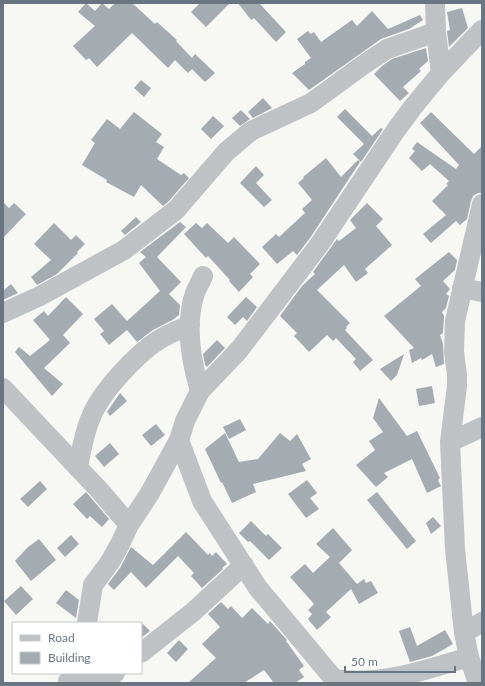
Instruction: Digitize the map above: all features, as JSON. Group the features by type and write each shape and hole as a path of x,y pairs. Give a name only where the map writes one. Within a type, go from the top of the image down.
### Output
{"street":[{"path":"435,3 436,32 441,73"},
{"path":"87,622 93,585 119,546 129,525 150,493 179,440 185,421 200,391 239,350 265,316 326,234 396,130 441,73 482,30"},
{"path":"3,313 40,296 124,250 176,210 226,152 251,131 292,111 311,104 387,49 436,32"},
{"path":"478,683 469,657 464,633 455,549 450,442 457,386 454,352 455,321 482,204"},
{"path":"200,391 192,357 190,325 196,292 203,276"},
{"path":"462,288 482,292"},
{"path":"78,468 85,434 90,418 98,402 118,377 147,349 160,339 190,325"},
{"path":"3,388 129,525"},
{"path":"450,442 482,427"},
{"path":"179,440 202,501 258,588 329,679 349,682 387,680 469,657"},
{"path":"142,652 193,612 244,565"},
{"path":"464,633 482,622"},
{"path":"68,679 110,676 113,674"}],"building":[{"path":"86,3 95,11 102,3 109,9 115,3 132,3 155,24 157,22 177,40 176,41 192,58 195,54 215,73 205,82 192,69 188,73 175,60 168,68 132,33 97,67 89,58 86,60 73,46 95,26 78,12"},
{"path":"200,3 230,3 206,27 191,12"},
{"path":"238,3 259,3 286,32 276,42 254,18 251,20"},
{"path":"462,8 468,28 449,47 447,31 450,30 447,12"},
{"path":"372,11 388,29 420,15 423,20 409,29 381,39 309,90 292,73 311,58 297,39 308,31 311,34 314,32 321,42 352,20 357,26"},
{"path":"426,48 428,61 419,69 421,71 403,87 409,93 400,101 374,74 392,59"},
{"path":"141,80 151,88 144,97 134,88"},
{"path":"263,98 272,108 253,118 248,112"},
{"path":"345,109 372,136 381,128 383,129 361,162 353,154 364,144 337,117"},
{"path":"241,110 250,119 240,126 232,118"},
{"path":"134,112 162,134 156,142 164,147 157,159 181,175 184,173 189,178 163,206 141,185 134,197 106,182 107,180 82,165 95,143 91,140 107,119 120,129"},
{"path":"431,112 474,154 482,146 482,193 478,193 473,196 467,219 460,225 456,221 431,243 423,234 446,215 432,201 448,185 446,184 449,181 430,164 422,171 409,158 415,151 412,149 417,142 456,169 459,165 420,123"},
{"path":"213,116 224,126 211,139 201,129"},
{"path":"326,158 341,177 358,160 360,162 310,238 297,255 293,251 277,264 262,247 276,234 279,237 305,213 302,209 312,200 298,183"},
{"path":"256,166 264,175 256,183 272,200 264,207 240,183"},
{"path":"3,202 9,208 14,203 26,214 3,238"},
{"path":"367,203 383,219 376,226 392,245 365,269 368,273 356,282 344,265 317,290 350,323 345,330 373,360 360,371 353,362 356,359 336,338 333,341 327,335 309,352 294,336 297,333 280,316 302,286 315,274 313,272 337,239 339,241 356,228 350,220"},
{"path":"136,217 141,222 125,235 121,231"},
{"path":"180,222 186,227 157,257 181,282 169,294 180,305 179,315 153,330 137,342 127,330 109,345 100,334 104,331 94,319 112,304 127,321 160,291 139,263 146,257 140,252"},
{"path":"54,223 71,240 76,235 85,244 57,274 37,285 31,277 51,260 34,244"},
{"path":"196,223 202,228 207,223 228,243 234,237 260,264 250,274 253,277 239,292 208,256 206,258 184,234"},
{"path":"449,252 457,260 455,270 443,281 450,289 446,294 449,296 446,308 442,312 444,316 443,333 440,335 443,344 444,364 436,367 432,354 422,360 421,358 412,363 409,350 414,348 384,316 421,286 415,279"},
{"path":"11,284 18,293 3,300 3,291"},
{"path":"66,297 83,314 63,335 70,343 44,368 63,384 52,396 15,352 19,347 30,356 50,340 33,320 44,311 48,316"},
{"path":"246,297 257,307 247,321 243,317 235,325 227,317"},
{"path":"217,340 225,348 207,367 205,365 203,354"},
{"path":"404,354 397,375 391,381 380,369"},
{"path":"432,386 435,403 419,406 416,389"},
{"path":"120,393 127,401 110,416 107,412"},
{"path":"379,398 407,436 417,431 440,478 438,480 441,486 427,493 412,459 384,473 388,477 376,487 356,465 375,450 369,441 383,432 373,418"},
{"path":"240,419 246,430 229,439 223,427"},
{"path":"156,424 165,435 151,446 142,435"},
{"path":"225,433 239,462 258,459 280,433 290,441 297,434 311,459 302,464 306,471 253,484 256,492 232,503 205,449"},
{"path":"110,443 119,454 104,467 95,456"},
{"path":"307,480 317,493 310,498 319,509 306,518 288,494"},
{"path":"40,481 47,489 28,507 20,499"},
{"path":"86,492 109,519 102,527 90,516 87,519 73,504"},
{"path":"377,492 416,541 407,549 367,500"},
{"path":"433,517 441,526 431,534 426,523"},
{"path":"251,521 266,536 268,534 282,548 269,560 250,541 248,542 239,533"},
{"path":"333,528 352,550 339,563 357,584 364,579 366,583 371,581 378,593 359,604 351,589 326,612 331,617 317,630 308,619 312,614 308,610 314,604 290,577 305,564 313,573 330,557 316,544"},
{"path":"186,532 208,555 210,553 212,556 216,552 227,564 202,588 191,576 194,573 178,556 146,588 131,572 114,590 108,584 120,568 131,547 153,565"},
{"path":"71,535 79,544 65,557 57,548"},
{"path":"39,539 56,560 31,581 15,561 28,547"},
{"path":"21,586 33,599 16,615 4,601"},
{"path":"66,590 79,600 76,618 56,603"},
{"path":"221,602 228,609 231,606 242,618 252,608 268,624 270,621 287,640 286,641 304,666 299,670 304,677 295,683 274,683 264,670 244,683 188,683 216,658 202,644 220,627 208,614"},
{"path":"142,623 150,631 142,637"},
{"path":"410,627 417,646 445,630 453,644 432,656 410,662 399,631"},
{"path":"179,640 188,649 176,662 167,653"}]}
